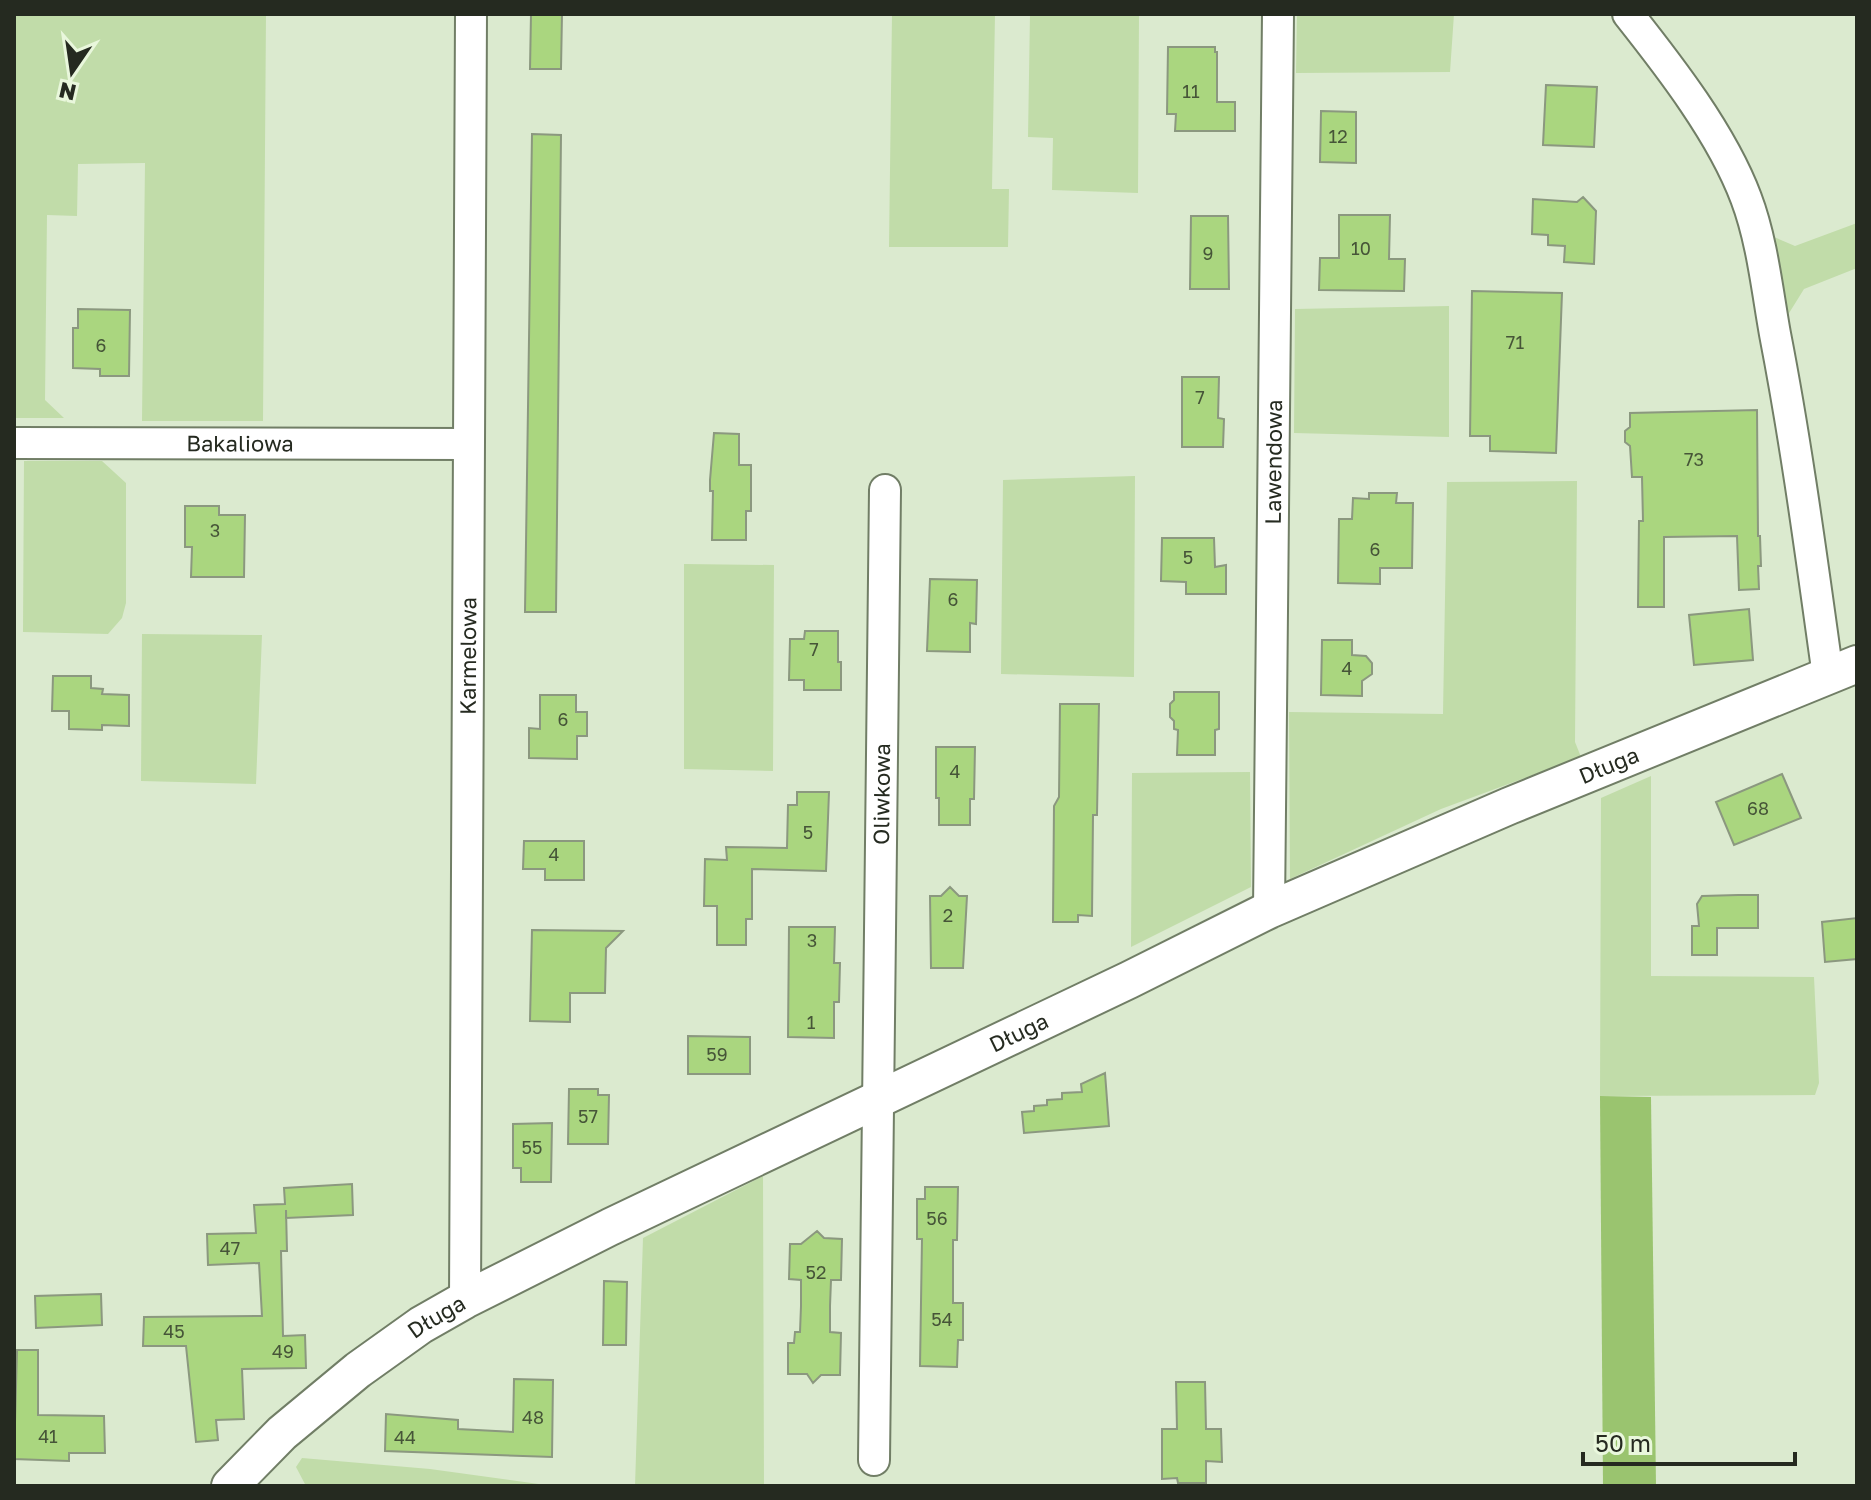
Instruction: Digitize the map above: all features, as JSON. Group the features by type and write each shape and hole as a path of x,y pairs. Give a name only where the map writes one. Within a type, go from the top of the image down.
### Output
{"street":[{"name":"Karmelowa","path":"465,1300 471,14"},
{"name":"Lawendowa","path":"1269,910 1278,14"},
{"path":"1628,14 1672,70 1717,142 1754,219 1843,670"},
{"name":"Bakaliowa","path":"14,443 468,444"},
{"name":"Oliwkowa","path":"874,1460 885,490"},
{"name":"Długa","path":"230,1486 282,1433 358,1370 421,1325 465,1300 1269,910 1509,806 1843,670"}],"green space":[{"path":"14,14 266,14 263,421 142,421 145,163 78,164 77,216 47,215 45,400 64,418 14,418"},
{"path":"892,14 995,14 992,189 1009,189 1008,247 889,247"},
{"path":"1030,14 1139,14 1138,193 1052,190 1053,138 1028,137"},
{"path":"1297,14 1454,14 1450,72 1296,73"},
{"path":"1857,223 1857,268 1804,289 1786,318 1774,237 1795,246"},
{"path":"1449,306 1449,437 1294,433 1295,309"},
{"path":"24,461 102,461 126,483 126,603 122,618 108,634 23,632"},
{"path":"1135,476 1134,677 1001,674 1003,480"},
{"path":"1577,481 1575,742 1581,757 1441,809 1290,879 1289,712 1443,714 1447,482"},
{"path":"684,564 774,565 773,771 684,769"},
{"path":"142,634 262,635 256,784 141,781"},
{"path":"1250,772 1251,887 1131,947 1132,773"},
{"path":"1651,776 1651,976 1814,977 1819,1083 1815,1095 1600,1096 1601,798"},
{"path":"1600,1096 1651,1097 1656,1486 1603,1486"},
{"path":"763,1176 764,1486 635,1486 643,1238"},
{"path":"302,1458 430,1469 553,1486 306,1486 296,1467"}],"building":[{"path":"531,14 562,14 561,69 530,69"},
{"path":"1168,47 1215,47 1217,102 1235,102 1235,131 1175,131 1176,114 1167,114"},
{"path":"1546,85 1597,87 1594,147 1543,145"},
{"path":"1321,111 1356,112 1356,163 1320,162"},
{"path":"532,134 561,135 556,612 525,612"},
{"path":"1583,197 1596,211 1594,264 1564,262 1565,246 1548,245 1548,235 1532,234 1533,199 1577,202"},
{"path":"1339,215 1390,215 1389,259 1405,259 1404,291 1319,290 1320,258 1339,258"},
{"path":"1191,216 1228,216 1229,289 1190,289"},
{"path":"1472,291 1562,293 1556,453 1490,451 1490,436 1470,436"},
{"path":"78,309 130,310 129,376 100,376 100,369 73,368 73,328 78,328"},
{"path":"1182,377 1219,377 1218,418 1224,419 1223,447 1182,447"},
{"path":"1757,410 1759,589 1739,590 1737,536 1664,537 1664,607 1638,607 1642,477 1632,477 1630,446 1625,442 1630,413"},
{"path":"714,433 739,434 739,465 751,465 751,511 746,511 746,540 712,540 713,491 710,491 710,480"},
{"path":"1369,493 1397,493 1396,503 1413,503 1412,568 1380,568 1380,584 1338,583 1339,519 1352,519 1353,498 1369,499"},
{"path":"185,506 219,506 219,515 245,515 244,577 191,577 192,547 185,547"},
{"path":"1162,538 1214,538 1215,567 1226,565 1226,594 1186,594 1186,582 1161,581"},
{"path":"930,579 977,580 976,624 970,623 970,652 927,651"},
{"path":"1749,609 1753,660 1694,665 1689,615"},
{"path":"805,631 838,631 841,690 804,690 804,680 789,680 790,639 804,639"},
{"path":"1322,640 1352,640 1352,655 1366,656 1372,663 1372,674 1362,681 1362,696 1321,695"},
{"path":"53,676 91,676 91,688 103,689 102,694 129,695 129,726 102,725 102,730 69,729 69,711 52,711"},
{"path":"1174,692 1219,692 1215,755 1177,755 1178,730 1174,729 1174,721 1170,717"},
{"path":"540,695 576,695 576,712 587,712 587,736 577,736 577,759 529,758 529,728 540,729"},
{"path":"1060,704 1099,704 1092,916 1078,915 1078,922 1053,922 1054,806 1059,797"},
{"path":"936,747 975,747 970,825 939,825"},
{"path":"1782,774 1801,818 1734,845 1716,802"},
{"path":"797,792 829,792 826,871 752,869 752,919 746,919 746,945 717,945 717,906 704,906 705,859 727,860 726,847 787,848 788,805 797,805"},
{"path":"524,841 584,841 584,880 545,880 545,869 523,869"},
{"path":"950,887 959,896 967,896 963,968 931,968 930,896 941,896"},
{"path":"1758,895 1758,928 1717,928 1717,955 1692,955 1692,926 1699,926 1697,904 1702,896"},
{"path":"1857,918 1857,959 1825,962 1822,922"},
{"path":"789,927 835,927 834,963 840,963 839,1002 834,1002 834,1038 788,1037"},
{"path":"532,930 623,931 606,948 605,993 570,993 570,1022 530,1021"},
{"path":"688,1036 750,1037 750,1074 688,1074"},
{"path":"1105,1073 1109,1126 1024,1133 1022,1112 1034,1111 1034,1106 1047,1105 1047,1100 1062,1099 1062,1093 1082,1092 1081,1084"},
{"path":"569,1089 598,1089 598,1095 609,1095 608,1144 568,1144"},
{"path":"552,1123 551,1182 521,1182 521,1168 513,1168 513,1124"},
{"path":"352,1184 353,1215 286,1218 287,1251 281,1251 283,1336 305,1335 306,1368 242,1369 244,1419 216,1420 218,1440 196,1442 186,1346 143,1346 144,1317 262,1316 259,1263 208,1265 207,1234 256,1233 254,1205 285,1204 284,1188"},
{"path":"925,1187 958,1187 957,1240 953,1240 953,1303 963,1303 963,1340 958,1340 957,1367 920,1366 922,1239 917,1239 917,1199 925,1199"},
{"path":"817,1231 824,1238 842,1239 841,1280 831,1280 830,1306 830,1332 841,1333 840,1375 821,1375 813,1383 807,1374 788,1374 788,1343 794,1343 795,1332 800,1332 801,1306 801,1280 789,1279 790,1244 801,1244"},
{"path":"604,1281 627,1282 626,1345 603,1345"},
{"path":"101,1294 102,1325 36,1328 35,1296"},
{"path":"17,1350 38,1350 38,1415 104,1416 105,1453 69,1453 69,1461 14,1459"},
{"path":"514,1379 553,1380 552,1457 385,1451 386,1414 458,1420 458,1429 513,1432"},
{"path":"1176,1382 1205,1382 1206,1429 1221,1429 1222,1462 1206,1461 1206,1483 1178,1483 1177,1478 1162,1479 1162,1429 1177,1429"}]}
